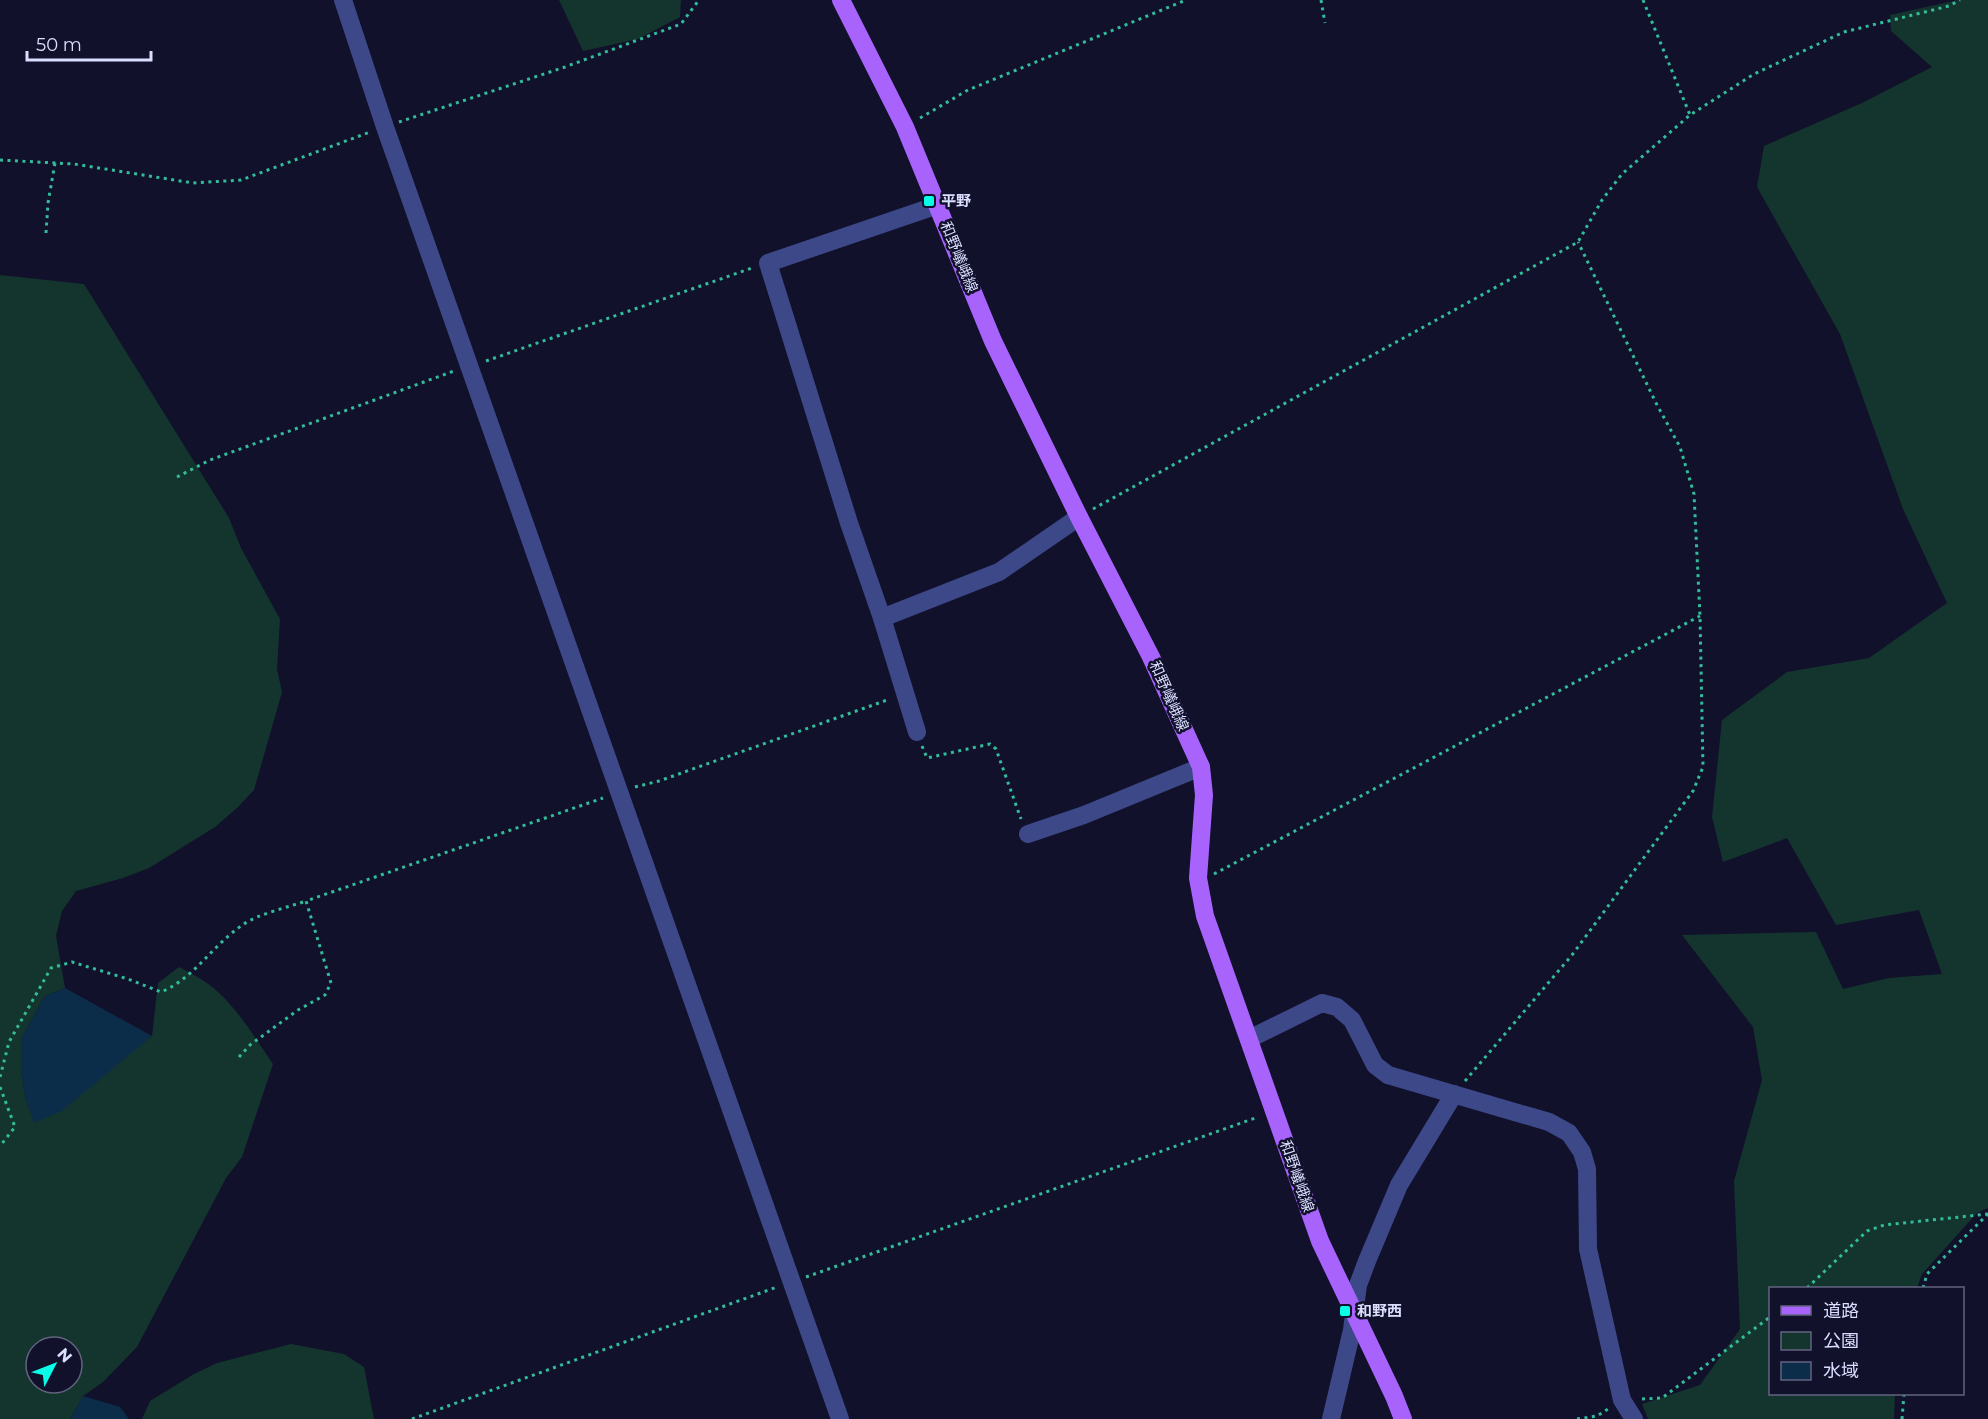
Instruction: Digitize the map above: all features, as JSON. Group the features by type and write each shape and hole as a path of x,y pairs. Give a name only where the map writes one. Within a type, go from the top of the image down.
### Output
{"main road":[{"name":"和野嶬峨線","path":"841,0 905,127 993,341 1078,517 1151,657 1201,767 1204,795 1198,878 1205,916 1320,1241 1403,1419"}],"street":[{"path":"343,0 385,127 840,1419"},
{"path":"918,732 849,523 768,263 938,205"},
{"path":"882,618 999,572 1078,517"},
{"path":"1028,834 1084,815 1201,767"},
{"path":"1248,1039 1322,1003 1337,1007 1352,1020 1376,1065 1388,1075 1549,1122 1569,1133 1582,1152 1587,1169 1588,1249 1622,1400 1635,1419"},
{"path":"1331,1419 1352,1330 1358,1285 1399,1185 1454,1094"}],"path":[{"path":"0,160 56,163 193,183 241,180 385,127 565,67 681,24 699,0"},
{"path":"905,127 968,90 1186,0"},
{"path":"1320,0 1325,23"},
{"path":"1643,0 1690,115"},
{"path":"1078,517 1578,242 1602,200 1622,174 1690,115 1754,74 1844,32 1949,6 1960,0"},
{"path":"46,232 48,203 56,163"},
{"path":"1454,1094 1572,955 1693,791 1703,767 1700,616 1694,494 1680,447 1656,403 1578,242"},
{"path":"177,477 210,460 469,366 768,263"},
{"path":"1198,878 1224,869 1700,616"},
{"path":"0,1077 9,1042 51,968 72,962 161,992 176,986 223,940 246,922 619,791 659,781 905,693"},
{"path":"918,732 927,758 990,744 996,749 1028,834"},
{"path":"239,1057 250,1045 298,1010 325,995 331,982 306,901"},
{"path":"0,1087 15,1127 0,1146"},
{"path":"412,1419 1274,1111"},
{"path":"1808,1287 1867,1231 1884,1226 1988,1214"},
{"path":"1923,1287 1927,1274 1988,1214"},
{"path":"1577,1419 1597,1416 1622,1400 1662,1398 1769,1318"},
{"path":"1902,1419 1904,1395"}],"green space":[{"path":"559,0 681,0 680,17 638,39 583,51"},
{"path":"1958,0 1988,0 1988,1208 1977,1213 1922,1274 1917,1287 1769,1287 1769,1395 1895,1395 1894,1419 1648,1419 1642,1404 1700,1385 1740,1329 1734,1181 1762,1080 1753,1027 1682,935 1816,932 1843,989 1889,978 1942,974 1919,910 1836,925 1787,838 1723,862 1712,817 1722,720 1787,672 1869,658 1947,603 1903,509 1840,334 1757,187 1764,146 1862,103 1932,67 1891,31 1890,15"},
{"path":"0,275 84,284 229,518 241,548 280,619 277,669 282,692 254,790 215,827 149,868 76,891 62,911 56,936 65,988 45,996 21,1039 21,1071 25,1096 34,1122 152,1036 158,983 179,967 204,981 224,998 242,1019 273,1064 242,1157 226,1178 137,1347 103,1382 83,1396 70,1419 0,1419"},
{"path":"291,1344 344,1354 364,1367 374,1419 142,1419 150,1401 194,1374 217,1363"}],"water":[{"path":"65,988 152,1036 62,1111 34,1123 25,1096 21,1071 21,1039 45,996"},
{"path":"83,1396 120,1407 129,1419 70,1419"}],"place":[{"name":"平野","path":"929,201"},
{"name":"和野西","path":"1345,1311"}]}
